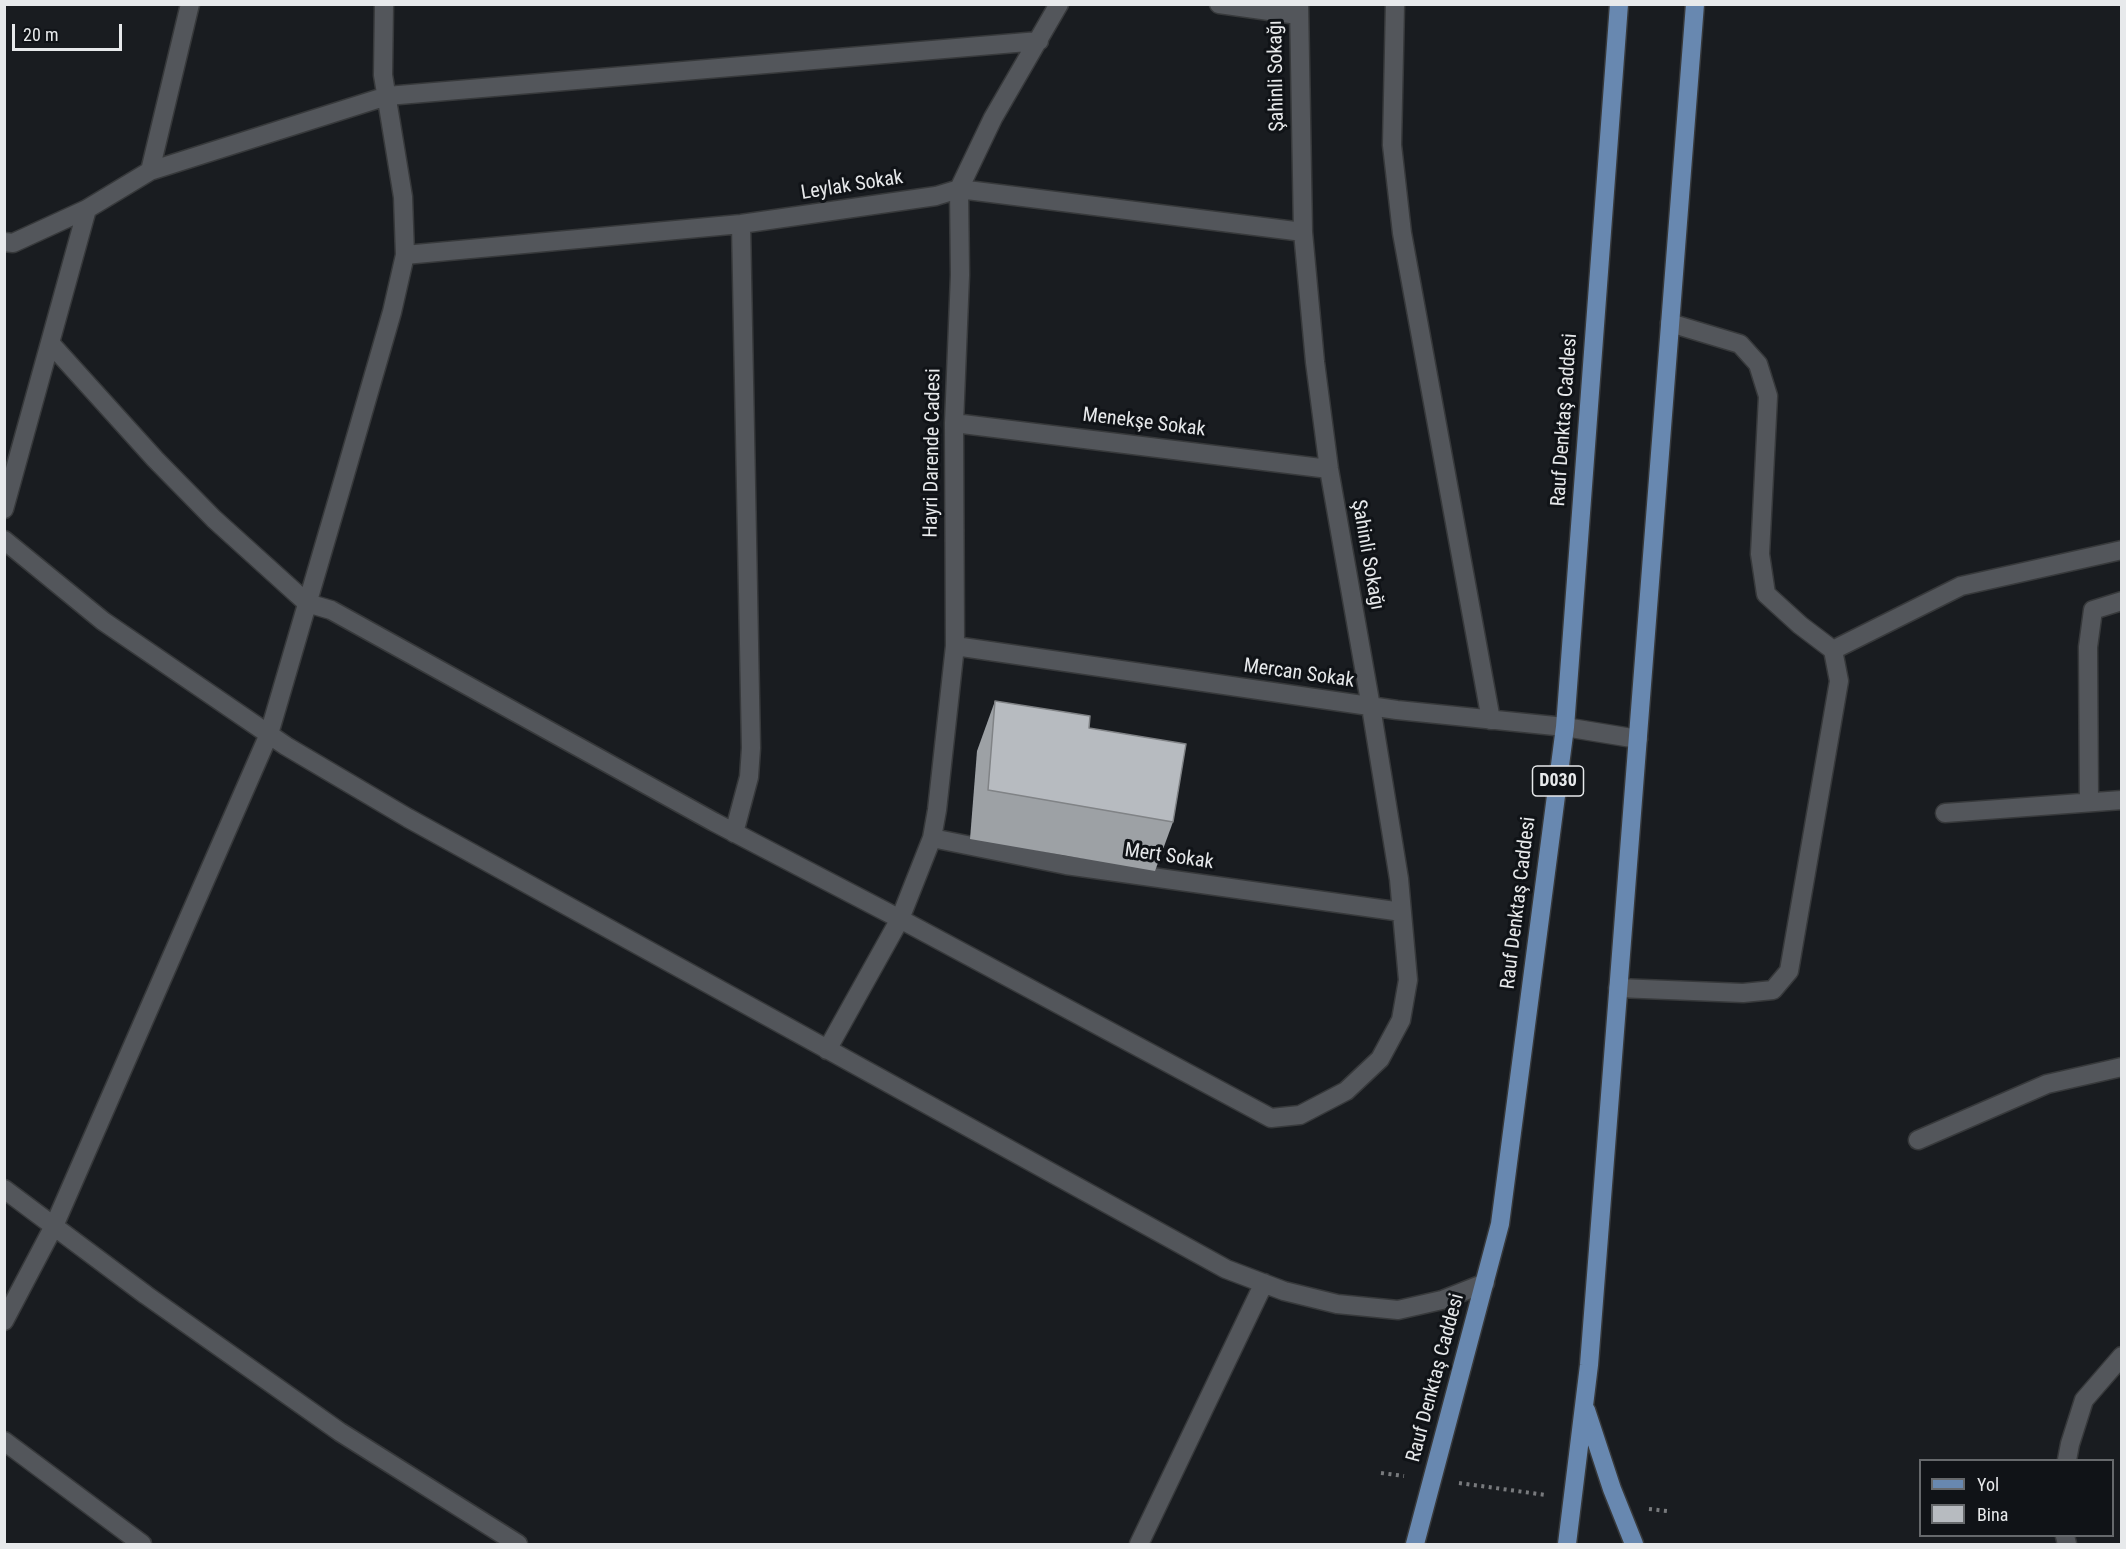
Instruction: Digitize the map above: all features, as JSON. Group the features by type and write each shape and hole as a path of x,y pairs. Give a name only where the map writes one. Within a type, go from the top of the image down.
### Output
{"main road":[{"name":"Rauf Denktaş Caddesi","path":"1415,1545 1500,1224 1565,727 1619,4"},
{"path":"1567,1545 1589,1365 1695,4"},
{"path":"1584,1406 1617,1505 1634,1545"}],"street":[{"path":"150,171 190,4"},
{"path":"4,1321 54,1226 270,734 392,312 405,255 403,197 383,75 384,4"},
{"name":"Hayri Darende Cadesi","path":"827,1050 900,919 932,838 937,810 955,646 954,423 960,275 959,189 993,118 1059,4"},
{"path":"1219,4 1298,10"},
{"path":"1395,4 1392,145 1402,233 1491,720"},
{"name":"Şahinli Sokağı","path":"308,603 331,610 734,833 900,919 1271,1118 1300,1115 1346,1091 1380,1059 1401,1020 1408,980 1402,912 1371,707 1329,469 1315,363 1303,232 1298,10"},
{"path":"4,242 13,243 87,209 150,171 387,96 1039,40"},
{"name":"Leylak Sokak","path":"405,255 741,224 936,196 959,189 1303,232"},
{"path":"4,509 87,209"},
{"path":"734,833 748,777 751,748 741,224"},
{"path":"1618,988 1743,993 1773,990 1789,971 1839,681 1833,650 1800,625 1766,594 1760,554 1768,396 1758,364 1740,344 1670,323"},
{"path":"51,344 155,459 214,519 308,603"},
{"name":"Menekşe Sokak","path":"954,423 1329,469"},
{"path":"4,540 103,621 270,734 408,818 1226,1269 1284,1291 1337,1304 1398,1310 1442,1300 1485,1283"},
{"path":"1833,650 1961,586 2121,550"},
{"path":"2088,802 2088,647 2092,610 2121,601"},
{"name":"Mercan Sokak","path":"955,646 1371,707 1565,727 1638,739"},
{"path":"1945,813 2121,800"},
{"name":"Mert Sokak","path":"932,838 1066,865 1402,912"},
{"path":"1918,1140 2047,1084 2121,1067"},
{"path":"4,1189 146,1295 340,1432 518,1545"},
{"path":"1139,1545 1264,1283"},
{"path":"2067,1459 2084,1400 2121,1356"},
{"path":"4,1441 142,1545"}],"path":[{"path":"1381,1473 1573,1499"},
{"path":"1617,1505 1667,1511"}],"building":[{"path":"995,701 1090,716 1089,728 1186,744 1173,822 988,790"}]}
